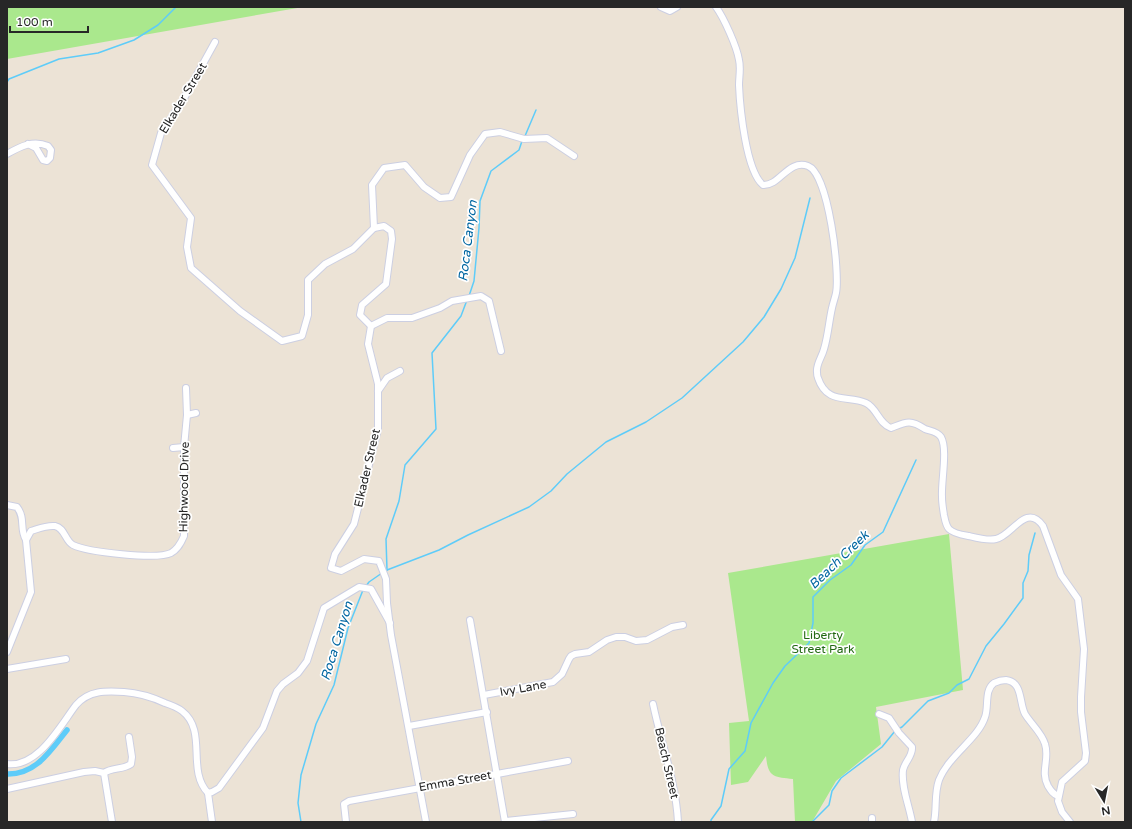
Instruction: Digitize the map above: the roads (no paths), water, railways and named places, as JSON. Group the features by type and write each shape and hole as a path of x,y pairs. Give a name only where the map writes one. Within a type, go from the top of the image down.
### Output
{"street":[{"path":"661,7 670,11 677,7"},
{"path":"716,7 739,59 739,86 744,136 755,176 759,182 768,186 790,168 807,166 811,168 819,178 827,200 833,237 836,292 824,351 817,372 820,384 830,394 838,398 865,402 870,405 883,423 889,428 902,423 910,422 936,432 940,436 944,448 942,497 945,522 949,529 954,533 968,536 990,540 998,539 1010,532 1021,520 1036,518 1044,526 1061,575 1078,599 1084,649 1081,712 1086,753 1085,761 1062,782 1058,796 1060,808 1070,822"},
{"name":"Elkader Street","path":"215,42 184,100 161,133 152,165 191,218 187,246 191,268 240,311 282,340 302,336 308,315 308,280 325,264 354,249 374,228"},
{"path":"501,352 490,301 481,296 452,301 440,308 412,318 387,318 371,326 360,315 362,305 386,284 392,239 391,231 384,226 374,228 372,185 384,168 405,165 424,187 440,198 451,197 470,155 485,134 500,132 524,139 547,138 574,156"},
{"path":"7,154 21,146 28,144"},
{"name":"Elkader Street","path":"371,326 368,344 378,384 378,430 354,524 335,554 331,568 341,571 364,559 379,561 386,578 390,623 426,822"},
{"path":"378,391 387,378 400,371"},
{"name":"Highwood Drive","path":"26,540 31,531 46,526 56,526 63,531 71,544 81,549 135,555 170,553 179,546 184,536 184,448 187,415 186,388"},
{"path":"187,415 196,413"},
{"path":"173,448 184,448"},
{"path":"7,505 17,507 23,519 22,534 26,540 31,592 7,652"},
{"path":"208,793 219,788 263,728 277,691 283,684 298,674 302,668 309,655 324,608 361,588 371,589 390,623"},
{"path":"470,620 498,773 505,822 573,814"},
{"name":"Ivy Lane","path":"484,695 553,682 562,674 571,656 574,654 589,652 608,640 616,637 625,637 636,641 647,640 664,630 683,625"},
{"path":"7,669 66,659"},
{"path":"934,822 936,789 939,779 945,767 981,726 985,717 989,689 999,680 1009,681 1014,683 1017,687 1025,715 1046,745 1044,769 1045,780 1052,792 1058,796"},
{"path":"7,764 27,761 39,753 76,705 93,693 106,691 129,692 150,697 181,710 188,718 193,728 199,778 201,784 208,793 212,822"},
{"name":"Beach Street","path":"653,704 658,731 673,785 678,822"},
{"path":"409,726 487,712"},
{"path":"879,714 889,718 893,722 899,732 912,747 911,755 905,762 903,777 912,822"},
{"path":"7,789 84,772 95,771 104,773 108,770 127,766 131,764 132,757 129,737"},
{"name":"Emma Street","path":"346,822 344,804 349,801 568,760"},
{"path":"104,773 112,822"}],"waterway":[{"path":"7,82 9,79 59,59 98,53 134,40 158,25 176,7"},
{"name":"Roca Canyon","path":"525,136 536,110"},
{"name":"Roca Canyon","path":"469,296 474,281 480,201 491,171 519,150 522,141"},
{"path":"387,570 439,550 529,507 551,491 567,474 606,442 646,422 682,398 743,342 764,317 781,289 795,258 810,198"},
{"name":"Roca Canyon","path":"385,571 387,570 386,539 399,501 405,465 436,429 432,353 461,316 467,300"},
{"name":"Beach Creek","path":"711,822 721,806 729,769 745,751 751,723 773,683 785,666 809,643 813,623 813,597 830,580 851,565 865,545 883,532 916,460"},
{"path":"898,729 902,727 928,701 949,693 957,685 969,679 986,646 1023,598 1023,583 1028,571 1029,555 1035,533"},
{"name":"Roca Canyon","path":"366,586 369,582 382,573"},
{"name":"Roca Canyon","path":"301,822 298,803 301,775 316,724 334,685 348,628 363,590"},
{"path":"7,774 17,773 35,766 49,753 67,730"},
{"path":"812,822 829,805 832,791 841,778 882,747 895,731"}],"park label":[{"name":"Liberty Street Park","path":"823,642"}]}
